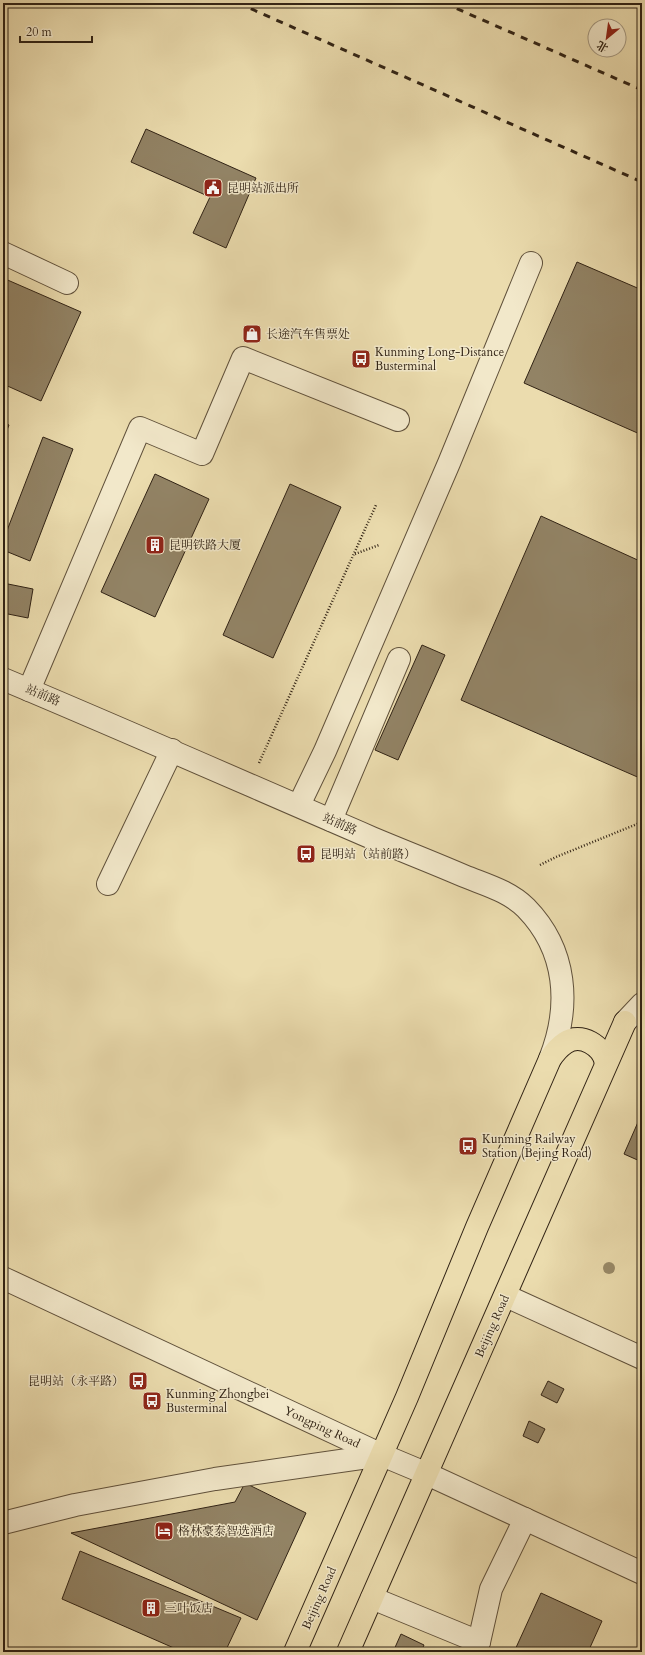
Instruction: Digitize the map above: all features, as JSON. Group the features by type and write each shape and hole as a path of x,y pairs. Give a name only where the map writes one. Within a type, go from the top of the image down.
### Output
{"main road":[{"name":"Beijing Road","path":"348,1652 425,1473 506,1296 625,1022"},
{"name":"Beijing Road","path":"295,1652 382,1455 550,1059 564,1043 576,1039 597,1046 602,1050 606,1063"}],"street":[{"path":"3,253 67,283"},
{"path":"299,805 324,751 449,463 531,263"},
{"path":"29,690 140,428 202,454 243,358 398,420"},
{"path":"332,820 399,659"},
{"name":"站前路","path":"3,679 512,896 526,908 540,925 550,943 558,963 564,1003 562,1022 550,1059"},
{"path":"108,884 172,750"},
{"name":"Beijing Road","path":"625,1022 642,1004"},
{"name":"Yongping Road","path":"3,1278 382,1455 425,1473 642,1573"},
{"path":"506,1296 642,1358"},
{"path":"3,1523 75,1505 215,1479 382,1455"},
{"path":"372,1598 476,1647 491,1589 525,1519"}],"path":[{"path":"250,783 376,505"},
{"path":"354,554 379,545"},
{"path":"540,865 642,822"},
{"path":"640,894 642,890"}],"building":[{"path":"146,129 256,178 226,248 193,233 210,197 131,162"},
{"path":"577,262 642,290 642,435 524,383"},
{"path":"3,278 81,312 41,401 3,384"},
{"path":"3,422 9,425 3,440"},
{"path":"43,437 73,449 30,561 3,550 3,541"},
{"name":"昆明铁路大厦","path":"155,474 209,499 155,617 101,592"},
{"path":"290,484 341,507 273,658 223,635"},
{"path":"541,516 642,562 642,779 461,700"},
{"path":"3,583 33,589 28,618 3,613"},
{"path":"422,645 445,655 398,760 375,750"},
{"path":"642,1113 642,1162 624,1154"},
{"path":"548,1381 564,1389 557,1403 541,1395"},
{"path":"529,1421 545,1429 538,1443 523,1436"},
{"path":"245,1483 306,1513 257,1620 71,1533 235,1502"},
{"name":"三叶饭店","path":"80,1551 241,1618 225,1652 183,1652 62,1599"},
{"path":"541,1593 602,1621 588,1652 514,1652"},
{"path":"401,1634 424,1645 421,1652 393,1652"}],"railway":[{"path":"238,3 642,182"},
{"path":"444,3 642,90"}],"place":[{"name":"昆明站派出所","path":"213,188"},
{"name":"长途汽车售票处","path":"252,334"},
{"name":"Kunming Long-Distance Busterminal","path":"361,359"},
{"name":"昆明铁路大厦","path":"155,545"},
{"name":"昆明站（站前路）","path":"306,854"},
{"name":"Kunming Railway Station (Bejing Road)","path":"468,1146"},
{"name":"昆明站（永平路）","path":"138,1381"},
{"name":"Kunming Zhongbei Busterminal","path":"152,1401"},
{"name":"格林豪泰智选酒店","path":"164,1531"},
{"name":"三叶饭店","path":"151,1608"}]}
